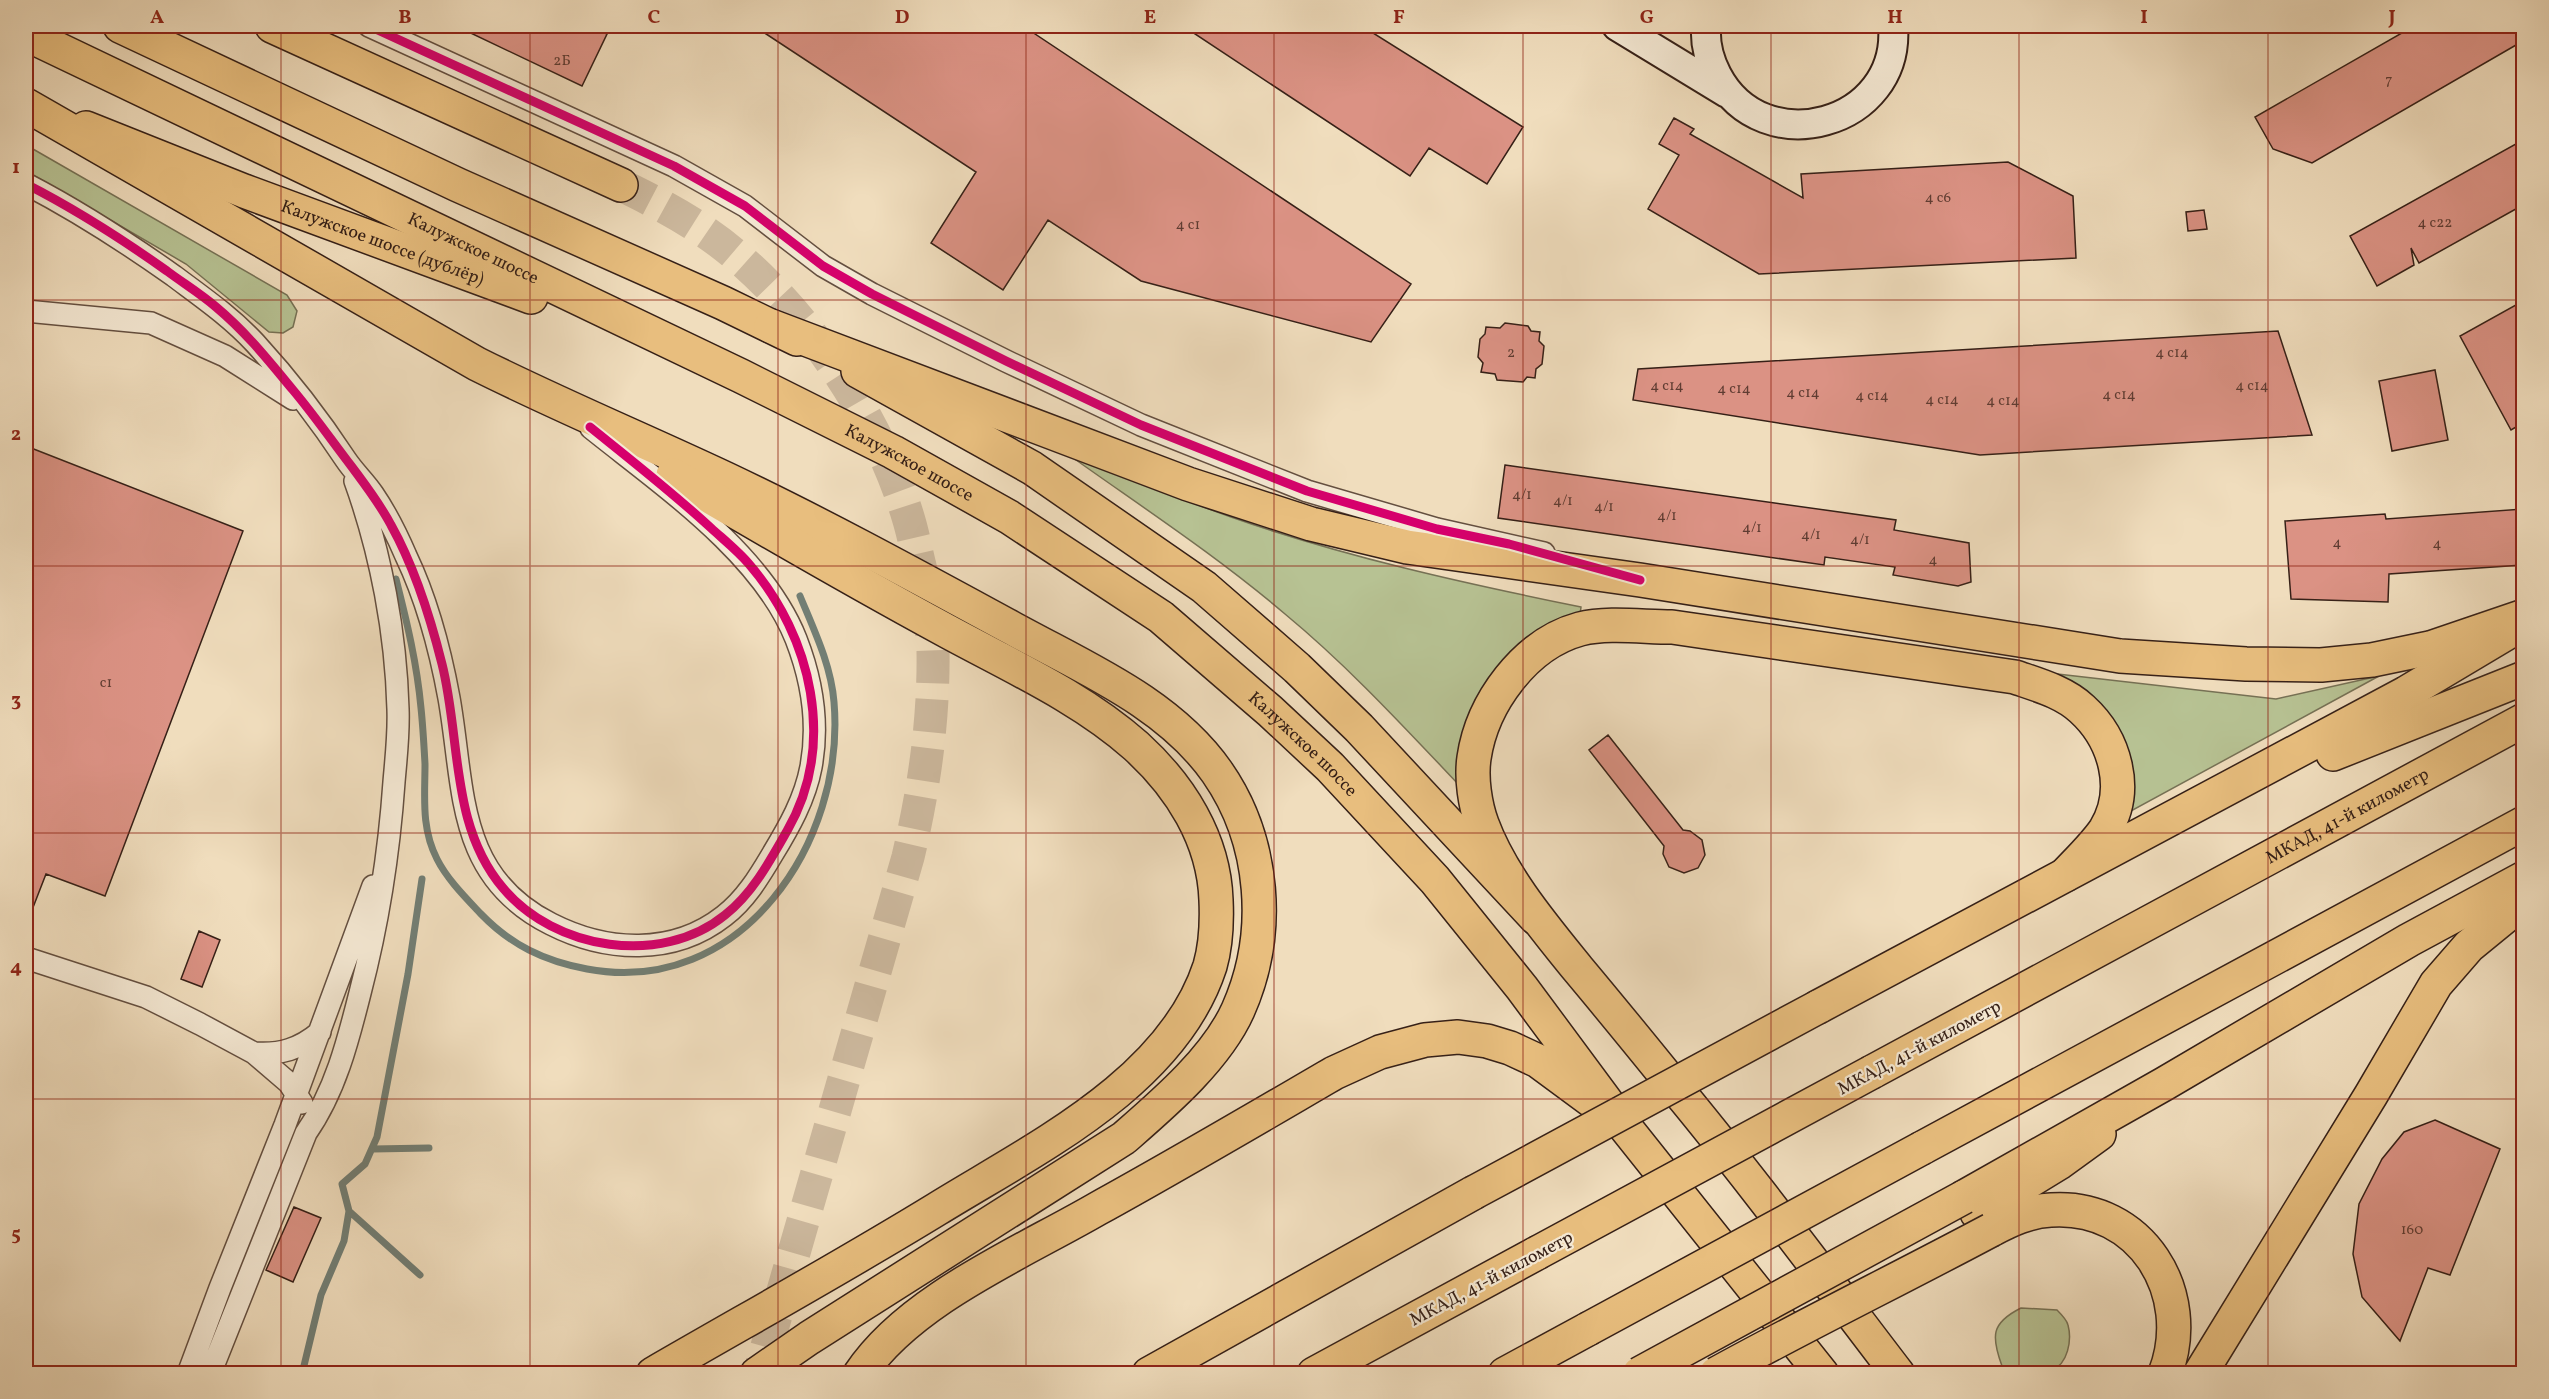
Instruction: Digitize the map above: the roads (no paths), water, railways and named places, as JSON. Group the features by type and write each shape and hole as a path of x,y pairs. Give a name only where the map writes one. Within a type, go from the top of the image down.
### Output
{"main road":[{"path":"120,26 458,186 771,326 904,394 1032,468 1204,587 1298,668 1359,728 1536,918 1679,1092 1897,1368"},
{"path":"272,26 621,185"},
{"name":"Калужское шоссе","path":"26,34 741,375 893,452 1009,517 1169,625 1270,711 1321,759 1435,880 1522,988 1622,1123"},
{"path":"26,104 477,364 526,389 727,480 872,552 1123,689 1164,717 1189,739 1217,773 1237,811 1254,858 1260,910 1254,962 1237,1012 1207,1057 1170,1098 1124,1138 809,1338 757,1374"},
{"name":"Калужское шоссе (дублёр)","path":"26,104 244,191 741,375"},
{"path":"771,326 1188,484 1311,524 1407,547 1640,580 2120,656 2246,664 2321,665 2372,660 2430,648 2523,616"},
{"path":"526,389 832,569 1101,718 1136,746 1165,776 1189,808 1206,843 1216,884 1217,925 1210,965 1191,1007 1168,1040 1137,1074 1099,1107 1050,1139 861,1255 653,1374"},
{"path":"1149,1374 1473,1194 1818,1007 2197,807 2406,693 2523,623"},
{"path":"1536,918 1505,869 1482,824 1474,791 1473,759 1484,722 1498,696 1519,667 1549,641 1581,629 1620,626 1672,627 2015,677 2051,689 2081,708 2105,736 2118,772 2118,799 2105,830 2065,875"},
{"path":"2197,807 2523,678"},
{"name":"МКАД, 41-й километр","path":"1314,1374 2523,720"},
{"path":"1505,1374 2523,823"},
{"path":"1716,1374 1823,1315 1911,1272 1977,1213 2164,1084 2409,940 2523,878"},
{"path":"2200,1374 2371,1095 2436,984 2469,946 2523,901"},
{"path":"860,1374 874,1353 895,1333 957,1287 1334,1073 1380,1052 1425,1040 1458,1037 1495,1044 1538,1061 1622,1123 1822,1374"},
{"path":"1639,1374 1977,1213 2021,1216 2051,1210 2071,1210 2110,1221 2142,1245 2155,1261 2165,1278 2171,1298 2175,1338 2165,1374"}],"street":[{"path":"369,26 674,166 746,206 823,266 872,294 1141,425 1307,491 1437,529 1509,544 1640,580"},
{"path":"1617,26 1732,96 1746,108 1780,123 1817,123 1834,118 1865,99 1877,84 1892,51 1893,26"},
{"path":"1706,26 1707,48 1712,65 1732,96"},
{"path":"26,184 119,237 214,305 255,343 310,410 372,493 391,524 424,600 444,671 464,814 487,867 506,892 520,905 553,926 580,937 609,945 632,947 656,945 681,939 706,928 732,909 760,874 789,828 802,799 811,769 813,703 806,668 794,634 779,604 748,562 678,498 590,427"},
{"path":"26,311 151,322 225,356 310,410"},
{"path":"210,1374 306,1133 318,1116 328,1095 353,1022 378,919 397,738 397,679 392,636 373,542 362,500 348,463"},
{"path":"188,1374 297,1093 387,848"},
{"path":"26,958 146,997 254,1053 289,1083 297,1093 303,1105 306,1133"},
{"path":"254,1053 269,1054 295,1049 320,1032"}],"waterway":[{"path":"396,579 411,643 419,692 425,764 426,824 428,836 441,866 451,881 492,925 529,950 571,966 642,972 692,959 736,934 773,899 802,856 822,807 833,755 834,702 826,661 800,596"},
{"path":"302,1374 321,1295 344,1241 349,1211 342,1184 365,1164 377,1137 408,974 422,879"},
{"path":"373,1149 429,1148"},
{"path":"349,1211 420,1275"}],"tunnel":[{"path":"621,185 679,216 707,233 733,253 789,308 839,373 879,444 895,480 913,535 931,630 933,677 930,729 919,806 908,857 759,1374"}]}
